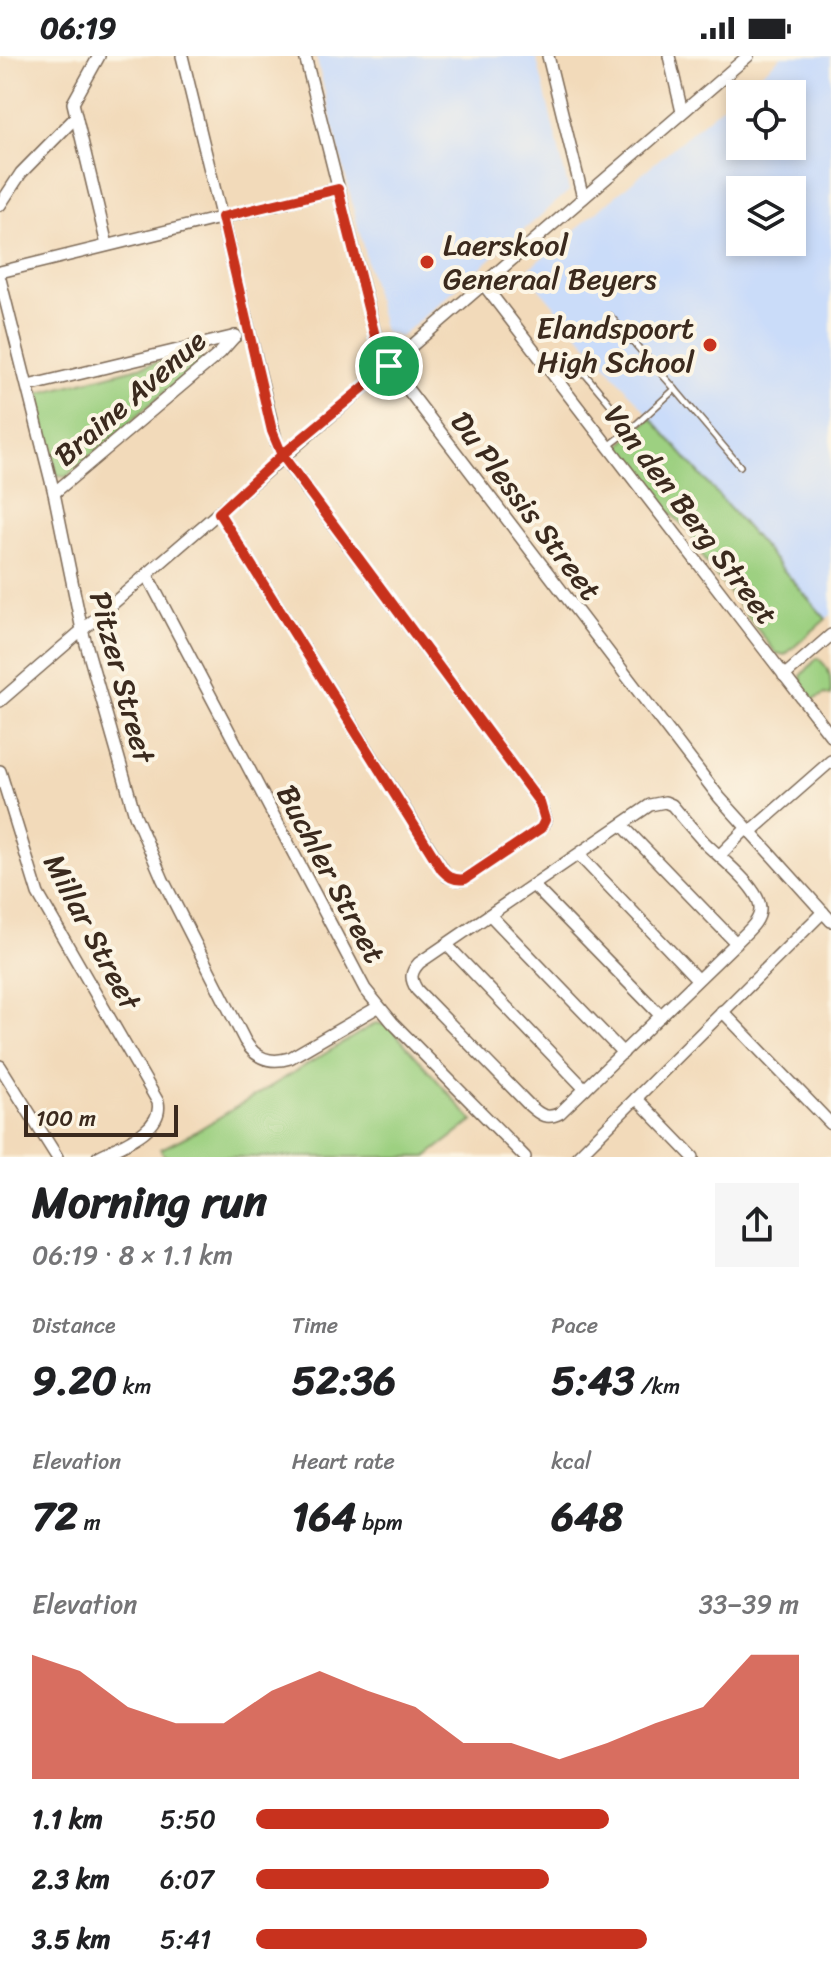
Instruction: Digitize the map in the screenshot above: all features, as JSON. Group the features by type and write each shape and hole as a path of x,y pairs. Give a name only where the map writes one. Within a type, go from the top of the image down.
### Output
{"street":[{"path":"99,56 73,100 107,245"},
{"path":"182,56 272,431 282,455 540,803 545,820 532,836 465,879 447,876 219,513"},
{"name":"Du Plessis Street","path":"305,56 377,344 389,366 719,797 827,917"},
{"path":"548,56 583,198"},
{"path":"669,56 682,112"},
{"path":"0,701 748,56"},
{"path":"0,205 21,173 76,117"},
{"path":"0,272 338,189"},
{"name":"Pitzer Street","path":"0,279 54,493 82,630 135,815 245,1041 264,1060 280,1061 378,1007"},
{"name":"Van den Berg Street","path":"484,285 831,736"},
{"path":"28,386 248,333"},
{"name":"Braine Avenue","path":"54,493 220,353 235,336"},
{"name":"Buchler Street","path":"147,575 345,952 378,1007 525,1157"},
{"path":"784,676 831,635"},
{"path":"720,855 831,761"},
{"name":"Millar Street","path":"0,771 38,894 155,1096 159,1108 148,1128 98,1157"},
{"path":"665,802 672,805 756,896 760,904 756,922 560,1113 548,1118 539,1114 417,990 411,978 415,967 622,825 650,805 665,802"},
{"path":"622,825 736,943"},
{"path":"579,855 697,979"},
{"path":"534,886 661,1016"},
{"path":"491,916 623,1053"},
{"path":"577,1157 722,1011 827,917"},
{"path":"447,945 585,1089"},
{"path":"722,1011 831,1124"},
{"path":"0,1066 57,1157"},
{"path":"636,1098 693,1157"}],"lane":[{"path":"610,316 740,466"},
{"path":"559,382 575,373 585,374 631,429"},
{"path":"608,447 675,389"}],"shaded area":[{"name":"Laerskool Generaal Beyers","path":"316,56 536,56 569,191 400,337 384,332"},
{"name":"Elandspoort High School","path":"782,56 831,56 831,615 826,619 525,272 726,103 726,160 806,160 806,80 753,80"}],"green space":[{"path":"197,352 202,360 66,477 57,475 37,400 40,393"},
{"path":"651,418 826,619 785,655 776,653 704,560 689,531 659,502 620,450 622,444"},
{"path":"817,658 829,674 831,696 825,694 812,700 802,688 801,676"},
{"path":"376,1023 389,1026 473,1121 426,1157 165,1157 161,1149"}],"place":[{"name":"Laerskool Generaal Beyers","path":"427,262"},
{"name":"Elandspoort High School","path":"710,345"}],"route":[{"path":"389,366 282,455 219,513 442,870 452,879 459,880 541,828 545,820 540,803 282,455 272,431 222,217 338,189 377,344 389,366"}]}
